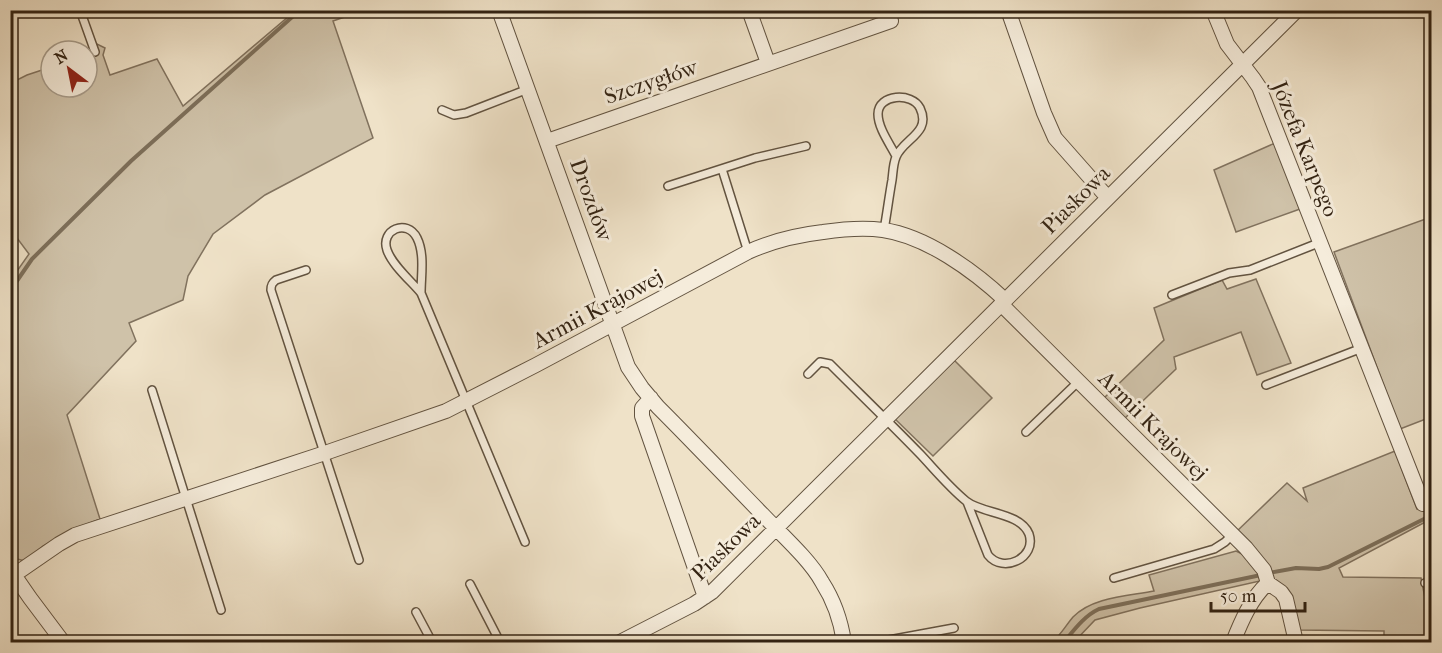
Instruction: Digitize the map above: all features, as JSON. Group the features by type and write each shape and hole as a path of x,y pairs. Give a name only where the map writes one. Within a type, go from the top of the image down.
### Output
{"street":[{"name":"Drozdów","path":"499,10 628,367 651,398 808,563 822,581 839,622 844,642"},
{"path":"749,10 768,63"},
{"path":"1008,10 1055,138 1108,198"},
{"name":"Józefa Karpego","path":"1213,10 1227,44 1259,87 1423,504"},
{"name":"Piaskowa","path":"629,640 705,597 1297,10"},
{"name":"Szczygłów","path":"547,141 768,63 889,16"},
{"name":"Armii Krajowej","path":"12,572 75,535 439,413 466,401 748,252 783,239 816,232 867,229 884,230 910,238 939,251 978,276 1232,535 1286,599 1296,642"},
{"path":"651,398 642,408 642,416 705,597"},
{"path":"12,572 63,642"},
{"path":"1233,642 1241,622 1266,577"}],"lane":[{"path":"80,10 90,39"},
{"path":"442,110 454,115 466,113 528,89"},
{"path":"884,230 896,156 923,123 920,107 914,101 906,98 885,101 878,112 880,126 896,156"},
{"path":"668,186 755,158 806,146"},
{"path":"722,169 748,252"},
{"path":"421,293 419,243 410,230 397,228 389,234 386,247 395,263 421,293 525,542"},
{"name":"Józefa Karpego","path":"1172,295 1229,273 1250,270 1321,243"},
{"path":"306,270 276,280 271,286 359,560"},
{"path":"1266,385 1362,348"},
{"path":"808,374 820,362 830,364 886,419 967,502 991,559 1011,564 1024,556 1030,539 1023,526 1015,520 967,502"},
{"path":"1026,432 1079,381"},
{"path":"152,390 221,610"},
{"path":"1114,578 1214,549 1232,535"},
{"path":"470,584 500,642"},
{"path":"416,612 432,642"},
{"path":"878,642 954,628"}],"shaded area":[{"path":"295,11 362,11 333,21 373,138 265,195 213,234 188,276 183,300 129,323 136,341 67,415 100,519 68,532 43,546 25,561 13,558 11,554 10,281 29,254 11,230 11,83 39,71 39,99 99,99 99,45 105,48 103,55 110,75 157,59 183,106"},
{"path":"1275,143 1300,209 1236,232 1214,170"},
{"path":"1431,217 1431,417 1400,429 1334,252"},
{"path":"1256,279 1291,363 1257,375 1241,332 1174,357 1176,369 1124,419 1104,398 1164,340 1154,308 1222,280 1227,289"},
{"path":"952,358 992,398 933,456 894,418"},
{"path":"1395,451 1417,509 1431,504 1431,519 1339,568 1343,577 1421,578 1425,598 1431,600 1431,642 1384,642 1384,631 1297,630 1270,577 1236,532 1287,483 1307,501 1303,488"},
{"path":"1236,551 1252,563 1260,581 1095,620 1074,642 1052,642 1073,617 1090,605 1111,598 1154,591 1149,575"}],"waterway":[{"path":"10,291 32,259 131,161 300,10"},
{"path":"1269,573 1296,568 1328,567 1432,515"},
{"path":"1064,642 1084,619 1099,609 1261,575"}]}
